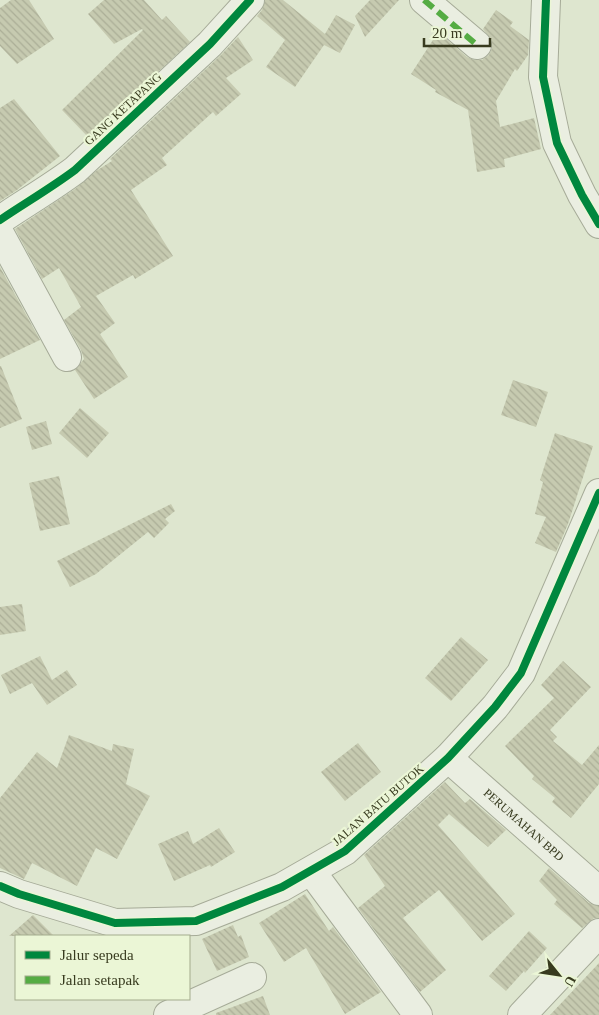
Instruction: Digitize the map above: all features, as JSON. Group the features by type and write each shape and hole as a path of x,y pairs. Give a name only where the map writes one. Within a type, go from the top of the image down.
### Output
{"street":[{"name":"GANG KETAPANG","path":"0,220 75,170 210,44 250,0"},
{"path":"424,0 477,46"},
{"path":"546,0 544,77 557,144 582,195 599,224"},
{"path":"0,234 67,357"},
{"name":"JALAN BATU BUTOK","path":"0,886 19,894 115,923 196,921 282,887 345,851 448,758 495,708 521,673 599,493"},
{"name":"PERUMAHAN BPD","path":"448,758 599,891"},
{"path":"311,871 418,1015"},
{"path":"522,1015 599,933"},
{"path":"168,1015 252,977"}],"building":[{"path":"11,0 29,0 54,39 17,64 0,46 0,8"},
{"path":"104,0 144,0 162,20 166,16 190,42 88,137 62,110 143,30 114,44 88,14"},
{"path":"265,0 283,0 325,34 336,15 355,25 340,53 324,45 295,87 266,67 285,40 257,16 262,10"},
{"path":"370,0 399,0 365,37 355,16"},
{"path":"496,10 513,22 510,26 529,40 528,55 517,71 515,69 496,101 500,127 534,118 541,149 504,159 505,167 477,172 468,110 435,92 436,90 411,74 438,32 467,57 474,60 482,60 489,55 492,48 492,40 483,29"},
{"path":"238,37 253,60 226,78 241,94 216,116 213,112 162,158 167,165 131,190 173,256 135,279 133,275 96,296 115,323 100,334 128,377 94,399 75,370 84,359 64,320 81,307 59,268 42,279 15,229 75,189 96,171 112,161 110,159"},
{"path":"14,99 60,156 0,201 0,108"},
{"path":"0,267 40,340 0,359"},
{"path":"0,366 22,419 0,428"},
{"path":"513,380 548,392 536,427 501,415"},
{"path":"80,408 109,433 87,458 59,433"},
{"path":"46,421 52,444 32,450 26,427"},
{"path":"555,433 593,446 568,524 556,552 535,543 546,517 535,514 543,482 540,480"},
{"path":"59,476 70,524 40,531 29,483"},
{"path":"171,504 175,511 165,519 169,523 154,538 148,532 96,574 70,587 57,561"},
{"path":"22,604 26,631 0,635 0,607"},
{"path":"461,637 488,660 451,701 425,678"},
{"path":"40,656 52,680 67,670 77,685 47,705 32,683 10,694 1,675"},
{"path":"563,661 591,687 550,730 557,737 553,741 582,765 599,745 599,784 571,818 552,802 555,798 532,779 534,776 505,746 554,698 541,685"},
{"path":"69,735 112,751 113,744 134,749 126,784 150,796 117,859 96,848 77,886 32,863 24,879 0,868 0,798 37,752 57,768"},
{"path":"358,743 381,772 345,801 321,772"},
{"path":"445,782 465,803 470,799 506,830 488,847 449,814 438,825 515,914 482,941 439,890 403,918 446,970 420,992 358,908 385,886 364,855"},
{"path":"219,828 235,852 211,867 210,865 174,881 158,844 188,831 193,844"},
{"path":"549,868 589,903 599,906 599,918 594,918 582,928 554,904 557,900 539,881"},
{"path":"305,894 329,931 333,927 381,992 345,1014 306,948 284,962 259,923"},
{"path":"33,915 53,935 15,935 9,936"},
{"path":"233,925 238,937 241,935 249,957 217,971 202,939"},
{"path":"529,931 547,948 506,991 489,976"},
{"path":"599,963 599,1015 550,1015"},
{"path":"263,996 270,1015 216,1015 216,1013"}],"marked path":[{"path":"424,0 477,45"}],"cycle path":[{"path":"0,220 75,170 210,44 250,0"},
{"path":"546,0 543,77 557,143 582,195 599,224"},
{"path":"0,886 19,894 115,923 196,921 282,887 345,851 448,758 495,707 521,673 599,493"}]}
